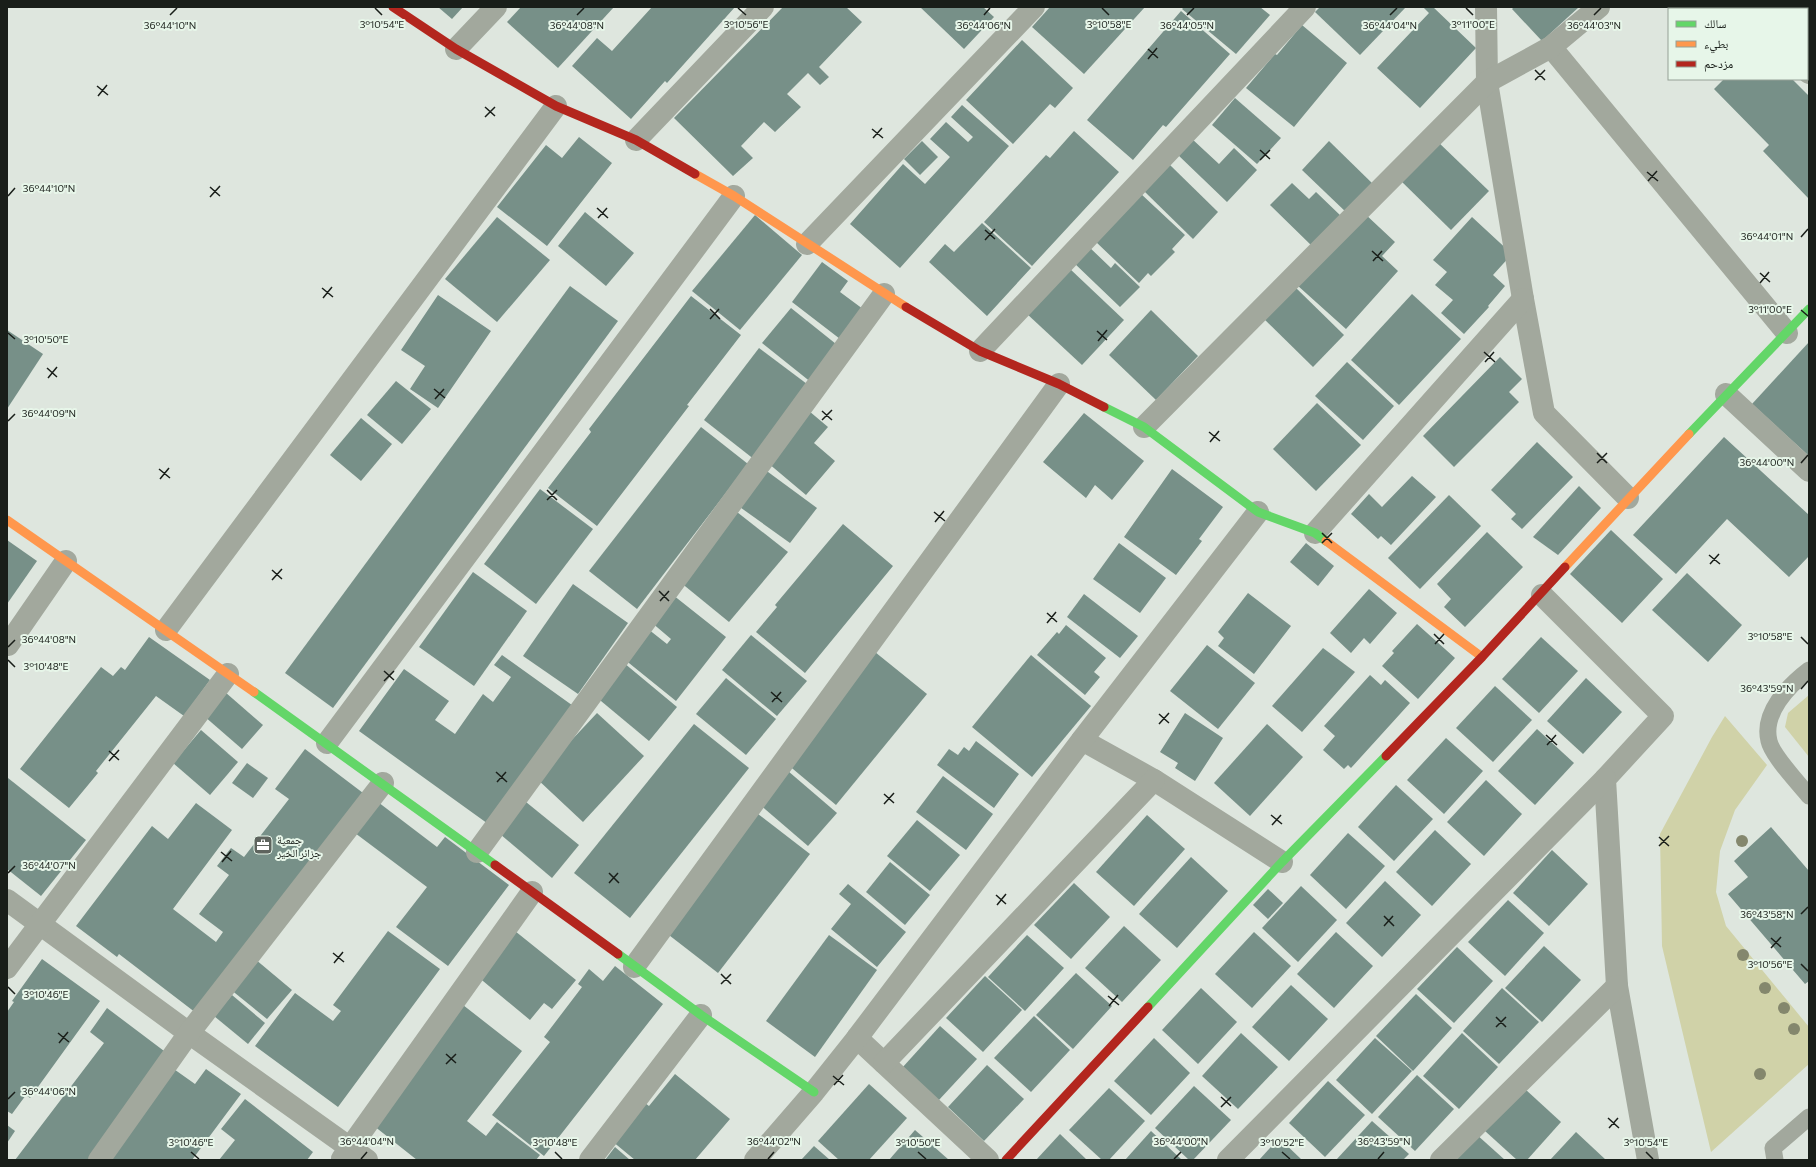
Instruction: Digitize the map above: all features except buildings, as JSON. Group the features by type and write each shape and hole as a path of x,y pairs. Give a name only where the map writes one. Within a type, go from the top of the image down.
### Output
{"street":[{"path":"394,7 456,49 556,106 636,140 734,196 884,294 980,351 1059,384 1144,427 1258,512 1315,533 1482,658"},
{"path":"456,49 496,7"},
{"path":"636,140 763,7"},
{"path":"807,244 1034,7"},
{"path":"980,351 1305,7"},
{"path":"1486,7 1488,82 1523,299 1544,413 1628,498"},
{"path":"1144,427 1488,82 1551,47 1599,7"},
{"path":"1551,47 1787,333"},
{"path":"166,630 556,106"},
{"path":"327,743 734,196"},
{"path":"477,852 884,294"},
{"path":"1315,533 1523,299"},
{"path":"1006,1160 1282,862 1482,658 1628,498 1809,309"},
{"path":"634,967 1059,384"},
{"path":"1726,394 1809,471"},
{"path":"755,1160 814,1092 857,1038 1082,740 1258,512"},
{"path":"7,520 327,743 634,967 701,1015 814,1092"},
{"path":"8,645 66,561"},
{"path":"1228,1160 1605,779 1663,716 1542,594"},
{"path":"7,968 228,674"},
{"path":"1082,740 1154,780 1282,862"},
{"path":"1605,779 1617,986 1648,1160"},
{"path":"884,1063 1154,780"},
{"path":"99,1160 189,1034 383,783"},
{"path":"7,900 353,1156 532,892"},
{"path":"1441,1160 1617,986"},
{"path":"590,1160 701,1015"},
{"path":"857,1038 988,1160"}],"lane":[{"path":"1809,670 1801,676 1777,703 1768,720 1769,742 1781,762 1809,796"},
{"path":"1775,1160 1773,1148 1809,1117"}],"green space":[{"path":"1809,695 1809,757 1785,727 1788,713"},
{"path":"1725,716 1767,765 1735,810 1720,851 1716,892 1726,926 1809,1027 1809,1064 1711,1152 1662,946 1660,834 1712,737"}],"traffic: fast":[{"path":"1689,434 1809,309"},
{"path":"1104,407 1144,427 1258,512 1315,533 1326,541"},
{"path":"254,692 495,865"},
{"path":"1148,1007 1282,862 1386,756"},
{"path":"618,954 701,1015 814,1092"}],"traffic: slow":[{"path":"695,174 734,196 906,307"},
{"path":"1565,567 1689,434"},
{"path":"7,520 254,692"},
{"path":"1326,541 1482,657"}],"traffic: jam":[{"path":"393,7 456,49 556,106 636,140 695,174"},
{"path":"906,307 980,351 1059,384 1104,407"},
{"path":"1386,756 1482,657 1565,567"},
{"path":"495,865 618,954"},
{"path":"1006,1160 1148,1007"}],"place":[{"name":"جمعية جزائر الخير","path":"263,845"}]}
